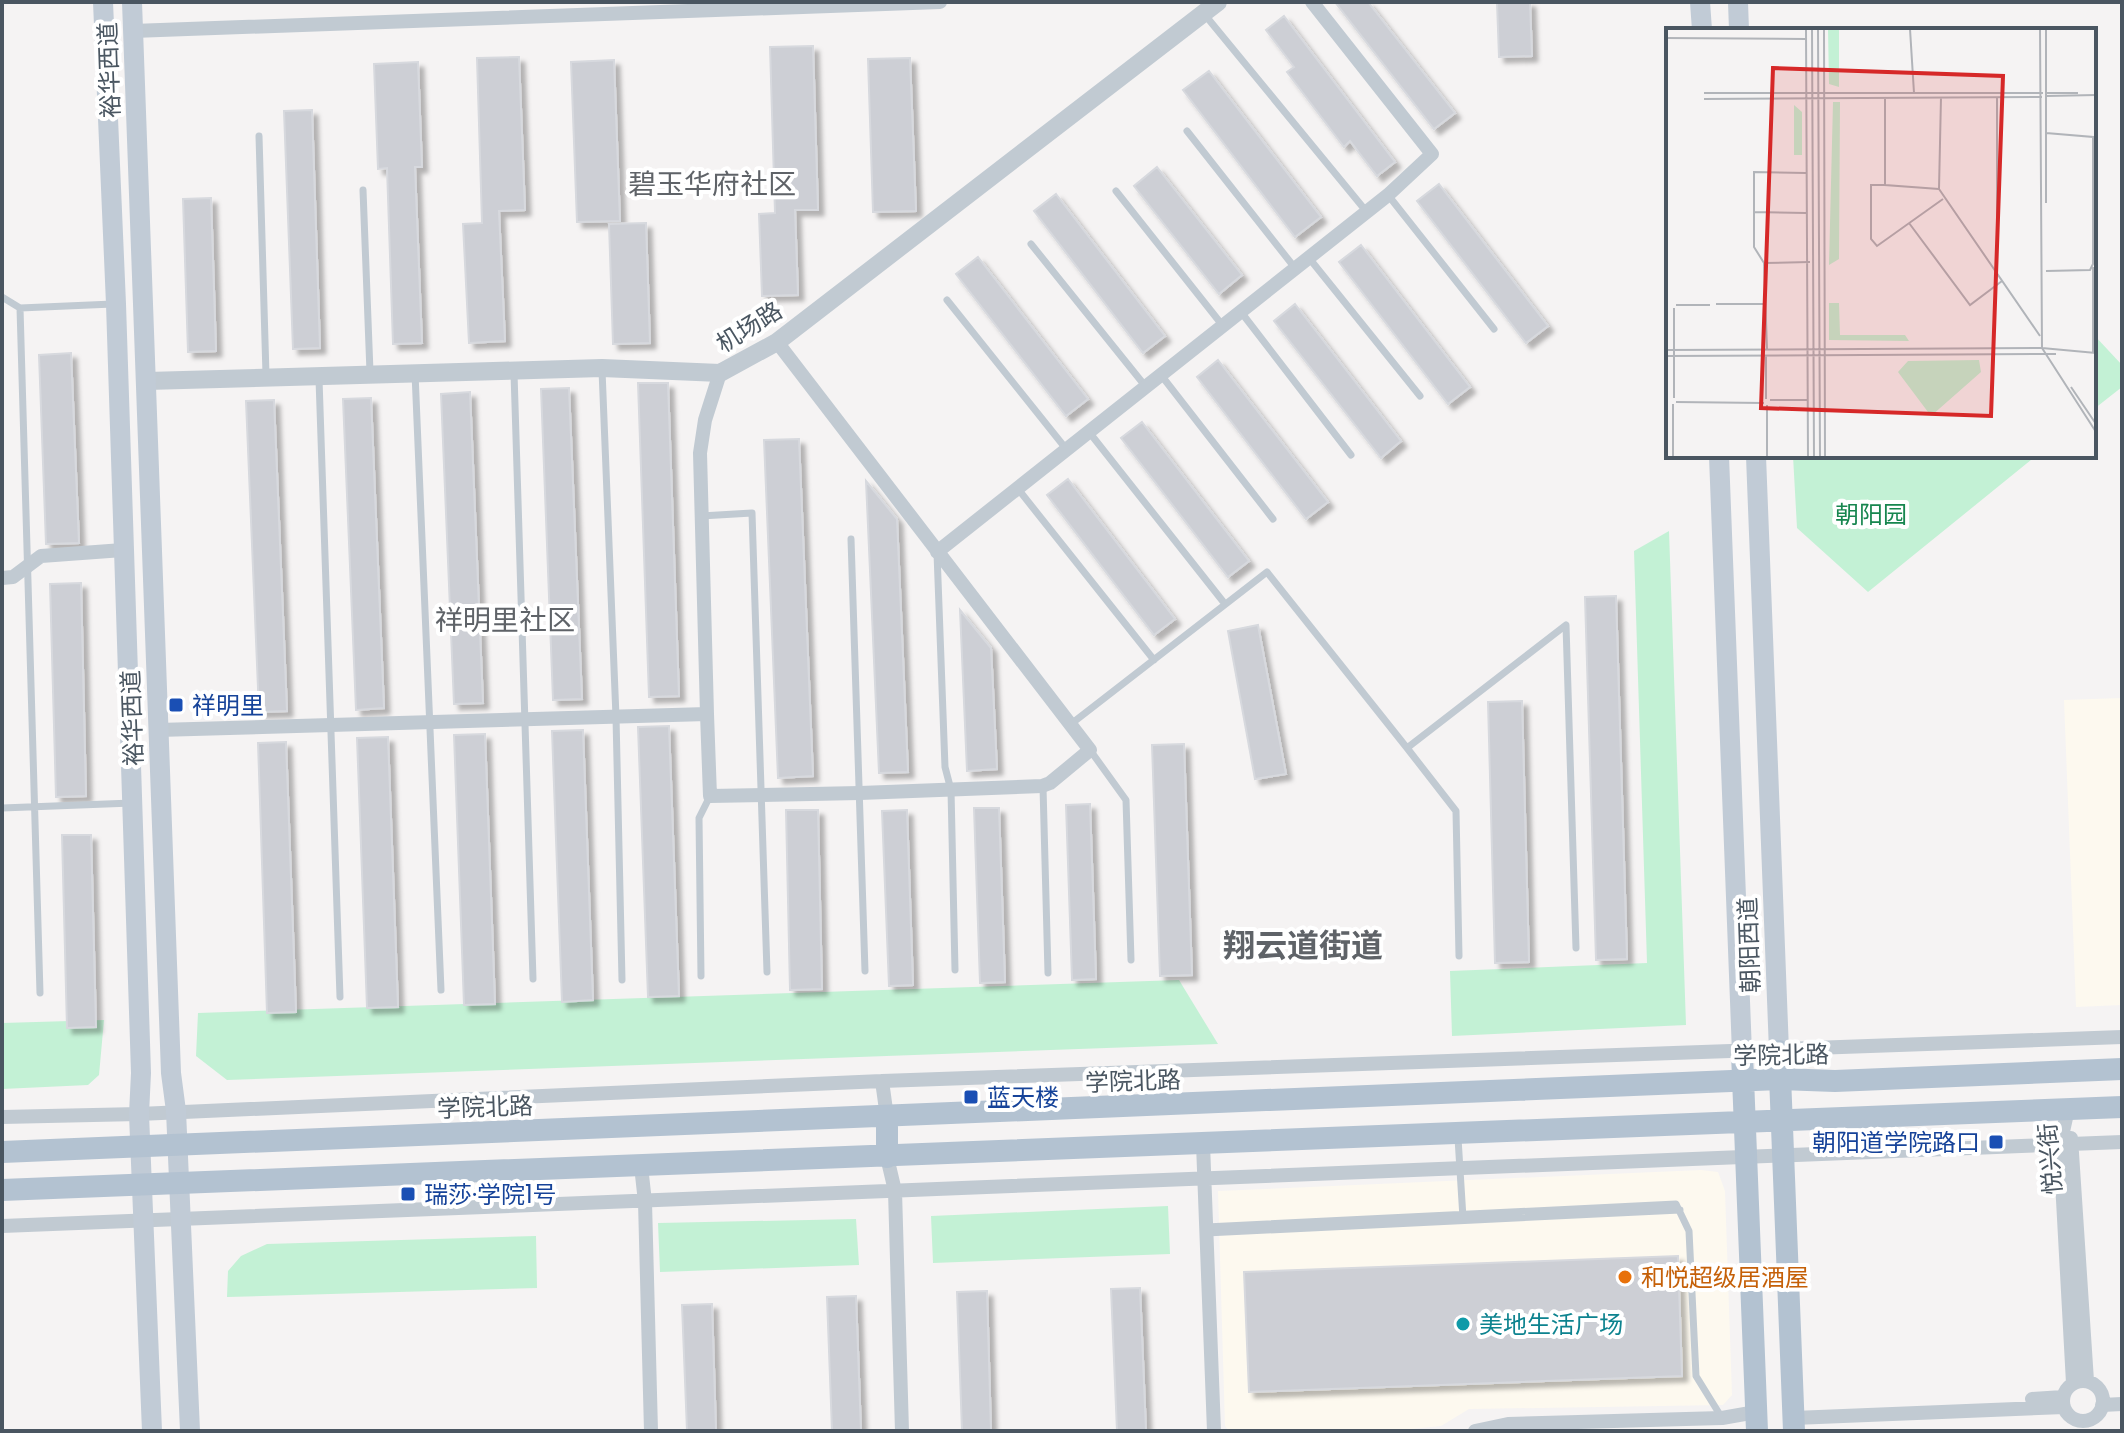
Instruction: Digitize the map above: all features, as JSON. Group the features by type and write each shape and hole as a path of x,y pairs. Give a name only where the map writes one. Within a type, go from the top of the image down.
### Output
{"main road":[{"name":"裕华西道","path":"103,2 116,304 141,1073 139,1114 152,1431"},
{"name":"裕华西道","path":"132,2 171,1073 176,1111 190,1431"},
{"path":"1700,2 1702,28"},
{"path":"1738,2 1739,28"},
{"name":"朝阳西道","path":"1719,458 1756,1421"},
{"name":"朝阳西道","path":"1756,458 1794,1420"},
{"path":"123,550 152,549"},
{"name":"学院北路","path":"2,1152 1780,1079 1835,1081 2122,1069"},
{"path":"2,1190 2122,1107"},
{"path":"887,1117 887,1157"}],"street":[{"path":"133,31 940,2"},
{"path":"937,552 1388,195 1432,154 1312,2"},
{"name":"机场路","path":"147,381 602,368 720,373 777,342 1211,7"},
{"path":"720,373 705,420 700,453 710,796 951,790 1042,786 1050,783 1090,750 777,342"},
{"path":"2,578 13,577 41,556 123,550"},
{"path":"158,730 707,714"},
{"path":"2,1117 139,1114 882,1081 1681,1052 1742,1053 2122,1037"},
{"path":"882,1081 887,1117"},
{"name":"悦兴街","path":"2068,1109 2066,1145 2080,1382"},
{"path":"2,1226 2122,1142"},
{"path":"1203,1144 1214,1431"},
{"path":"887,1157 895,1191 902,1431"},
{"path":"641,1166 645,1202 651,1431"},
{"path":"1794,1420 2064,1402 2080,1382 2097,1387 2102,1400 2097,1414 2083,1425 2064,1402"},
{"path":"2102,1400 2122,1395"},
{"path":"2102,1400 2122,1404"},
{"path":"1475,1431 1508,1424 1722,1418 1756,1421"}],"lane":[{"path":"1211,7 1366,211"},
{"path":"1187,131 1295,268"},
{"path":"259,136 266,377"},
{"path":"363,190 370,375"},
{"path":"1116,191 1223,326"},
{"path":"1388,195 1494,329"},
{"path":"1031,244 1146,387"},
{"path":"1309,258 1420,396"},
{"path":"2,297 20,308 116,304"},
{"path":"947,300 1067,450"},
{"path":"20,308 40,993"},
{"path":"1241,312 1351,455"},
{"path":"602,368 616,717 622,980"},
{"path":"514,370 533,979"},
{"path":"415,373 441,990"},
{"path":"1161,375 1273,519"},
{"path":"319,376 340,997"},
{"path":"1089,432 1225,604"},
{"path":"1017,489 1154,660"},
{"path":"701,516 752,513 767,972"},
{"path":"851,539 865,971"},
{"path":"937,552 945,767 951,790 955,970"},
{"path":"1069,725 1267,572 1456,811 1459,956"},
{"path":"1407,748 1566,625 1576,948"},
{"path":"1090,750 1126,800 1131,960"},
{"path":"1042,786 1048,973"},
{"path":"701,976 699,818 710,796"},
{"path":"2,808 133,803"},
{"path":"1458,1134 1463,1217"},
{"path":"1206,1230 1680,1210 1689,1231 1696,1376 1722,1418"}],"shaded area":[{"path":"2122,698 2122,1005 2076,1007 2064,700"},
{"path":"1701,1170 1718,1172 1725,1191 1732,1395 1723,1405 1469,1409 1441,1426 1392,1431 1229,1431 1225,1426 1218,1191"}],"green space":[{"path":"2096,337 2122,365 2122,387 2096,407"},
{"name":"朝阳园","path":"1793,458 2034,458 1868,592 1797,528"},
{"path":"1669,531 1686,1025 1452,1036 1450,971 1647,963 1634,551"},
{"path":"1179,980 1218,1044 227,1080 196,1056 198,1013"},
{"path":"104,1020 99,1075 88,1085 2,1089 2,1023"},
{"path":"1168,1206 1170,1254 933,1263 931,1216"},
{"path":"856,1219 859,1265 660,1272 658,1223"},
{"path":"536,1236 537,1288 227,1297 228,1271 241,1256 267,1244"}],"building":[{"path":"1335,2 1368,2 1455,113 1434,129"},
{"path":"1497,2 1530,2 1532,56 1499,57"},
{"path":"1284,16 1395,162 1377,176 1350,141 1344,147 1287,72 1294,67 1266,30"},
{"path":"813,46 818,210 795,210 798,295 762,296 759,214 775,213 770,47"},
{"path":"519,57 525,210 499,211 505,341 469,343 463,224 482,223 477,58"},
{"path":"910,58 916,211 873,212 868,59"},
{"path":"614,60 620,221 577,222 571,62"},
{"path":"418,62 422,167 415,167 422,343 393,344 387,168 378,169 374,64"},
{"path":"1209,71 1321,217 1295,237 1183,90"},
{"path":"312,110 320,348 293,349 284,111"},
{"path":"1157,167 1242,275 1219,294 1134,186"},
{"path":"1439,184 1548,326 1526,343 1417,201"},
{"path":"1056,194 1165,336 1143,353 1034,211"},
{"path":"211,198 216,351 188,352 183,199"},
{"path":"646,223 650,343 613,344 609,224"},
{"path":"1361,245 1470,387 1448,404 1339,262"},
{"path":"978,257 1088,399 1066,416 956,274"},
{"path":"1295,304 1401,441 1381,458 1274,321"},
{"path":"71,353 79,543 46,544 39,355"},
{"path":"1218,360 1328,502 1306,519 1197,377"},
{"path":"638,383 668,383 679,696 649,697"},
{"path":"569,388 582,699 553,700 541,389"},
{"path":"470,392 483,703 454,704 441,394"},
{"path":"371,398 384,708 356,710 343,399"},
{"path":"274,400 287,711 259,712 246,401"},
{"path":"1142,422 1249,561 1228,577 1121,438"},
{"path":"799,439 813,776 778,778 764,440"},
{"path":"1068,479 1175,619 1154,635 1047,495"},
{"path":"866,481 897,519 908,772 879,773"},
{"path":"81,583 86,796 56,797 50,584"},
{"path":"1616,596 1627,959 1596,960 1585,597"},
{"path":"960,610 991,648 997,769 967,771"},
{"path":"1258,625 1286,774 1255,779 1228,631"},
{"path":"1522,701 1529,962 1495,963 1488,702"},
{"path":"669,726 679,996 648,997 638,727"},
{"path":"583,730 593,1000 562,1002 552,731"},
{"path":"485,734 495,1004 464,1005 454,735"},
{"path":"388,737 398,1007 367,1008 357,738"},
{"path":"286,742 296,1012 267,1013 258,743"},
{"path":"1184,744 1192,975 1160,976 1152,745"},
{"path":"1090,804 1096,979 1072,980 1066,805"},
{"path":"974,808 999,808 1005,982 980,983"},
{"path":"786,810 818,810 822,989 790,990"},
{"path":"907,810 913,985 889,986 882,811"},
{"path":"62,835 91,835 96,1027 67,1028"},
{"name":"美地生活广场","path":"1678,1256 1682,1376 1249,1392 1244,1272"},
{"path":"1140,1288 1146,1431 1117,1431 1111,1289"},
{"path":"987,1291 991,1431 962,1431 957,1292"},
{"path":"856,1296 861,1431 832,1431 827,1297"},
{"path":"712,1304 716,1431 687,1431 682,1305"}],"place":[{"name":"祥明里","path":"176,705"},
{"name":"蓝天楼","path":"971,1097"},
{"name":"朝阳道学院路口","path":"1996,1142"},
{"name":"瑞莎·学院1号","path":"408,1194"},
{"name":"和悦超级居酒屋","path":"1625,1277"},
{"name":"美地生活广场","path":"1463,1324"}],"district":[{"name":"碧玉华府社区","path":"712,184"},
{"name":"祥明里社区","path":"505,620"},
{"name":"翔云道街道","path":"1303,945"}]}
